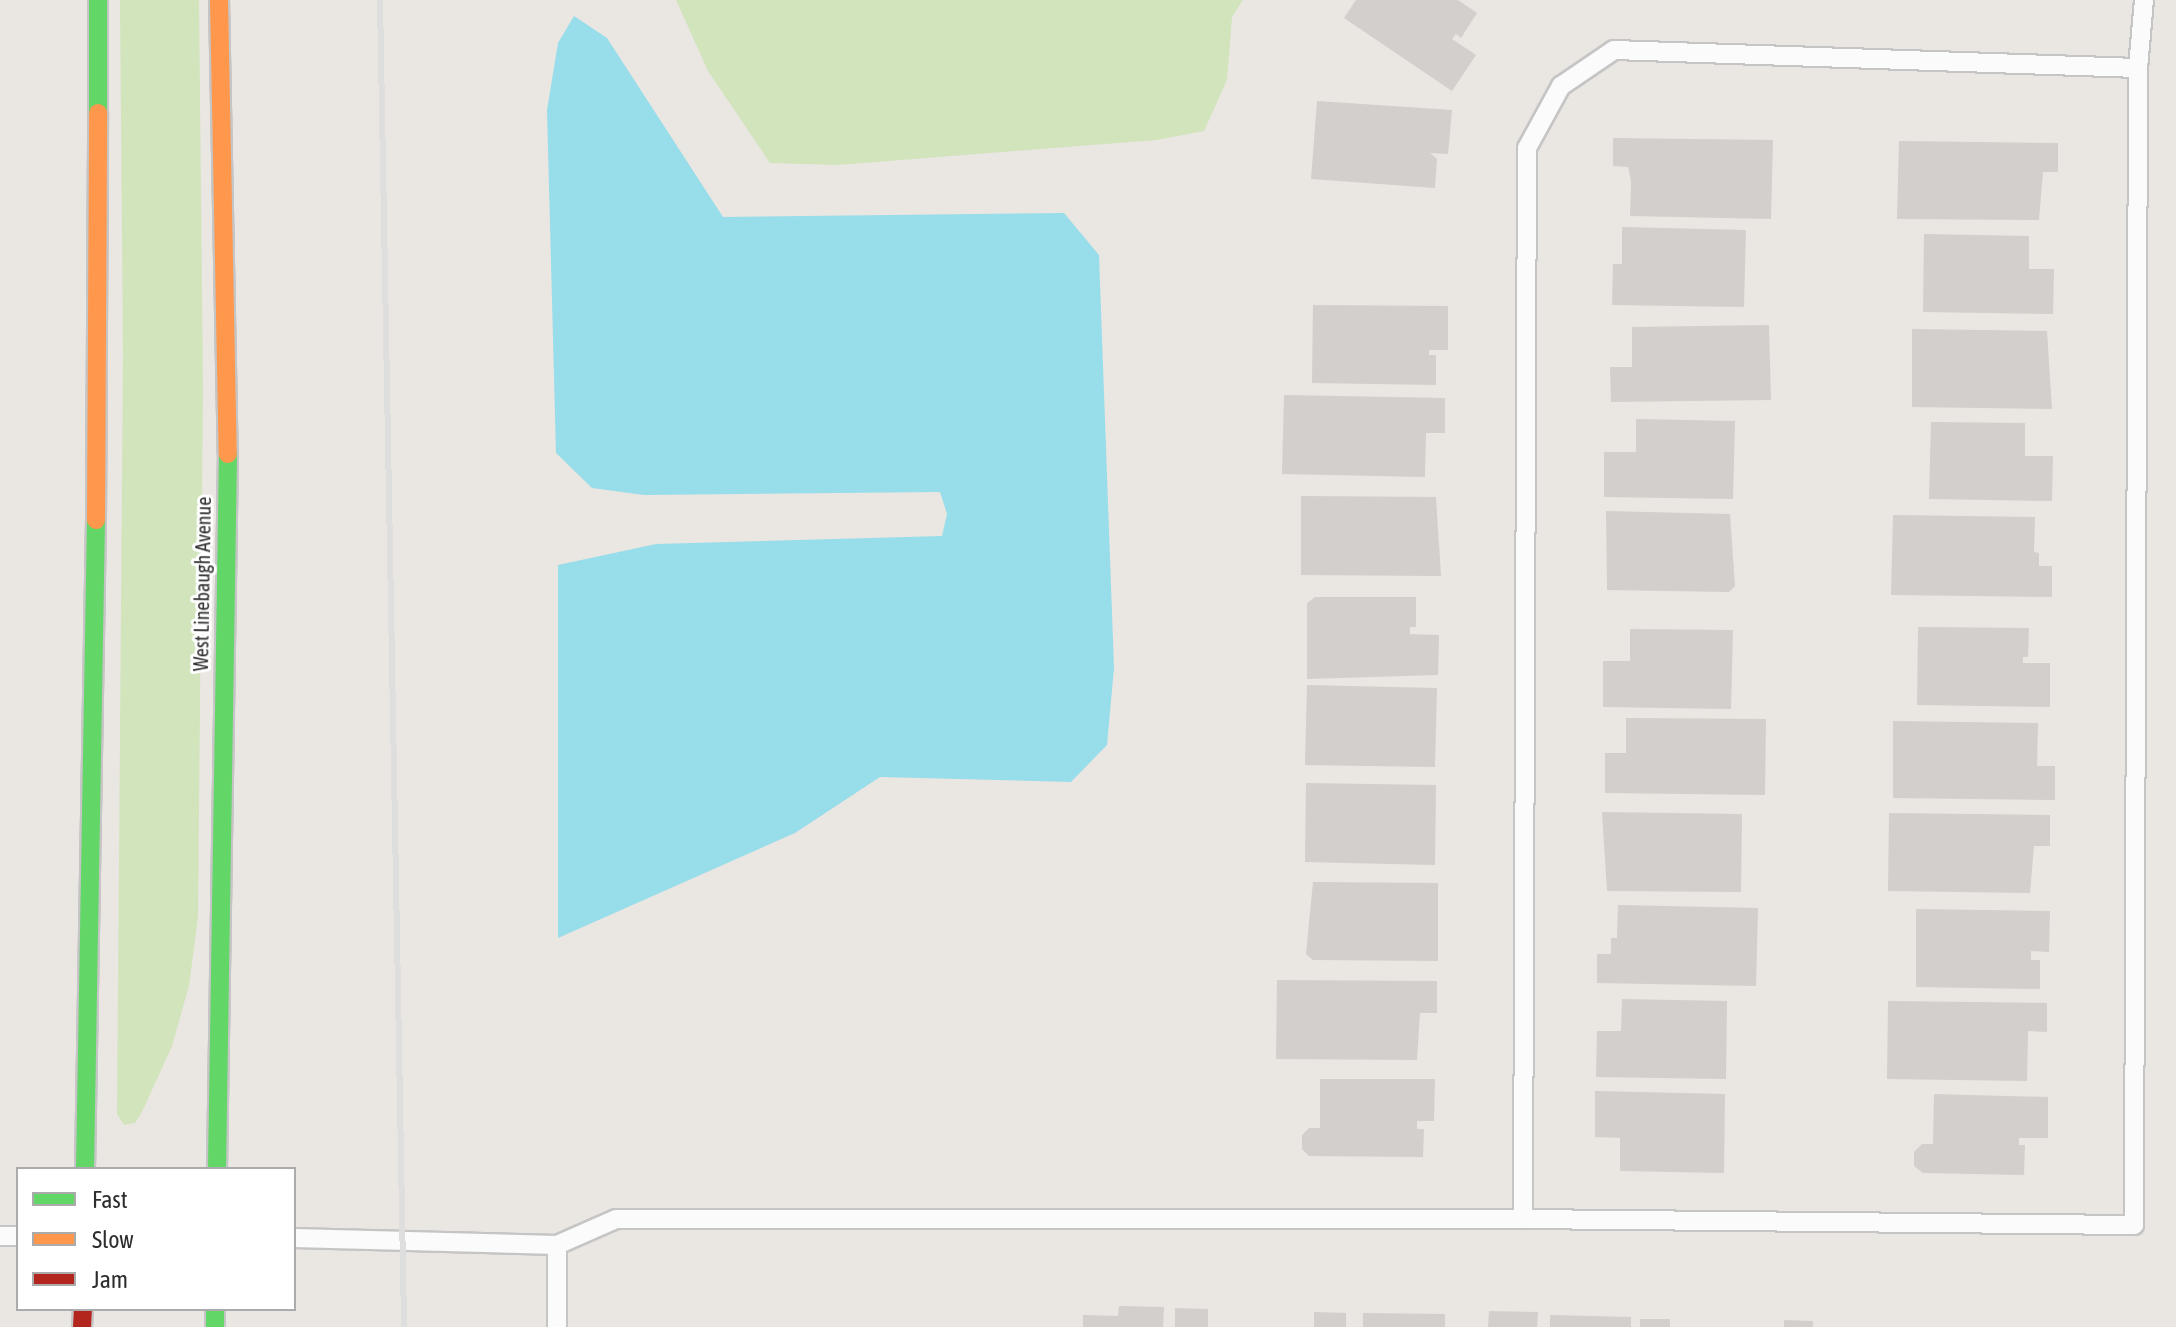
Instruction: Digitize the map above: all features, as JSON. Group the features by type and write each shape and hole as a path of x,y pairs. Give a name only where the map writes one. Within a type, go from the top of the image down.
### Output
{"main road":[{"path":"85,1167 95,721 98,0"},
{"name":"West Linebaugh Avenue","path":"217,1167 229,360 219,0"}],"lane":[{"path":"296,1238 557,1245 616,1219 1523,1219 2134,1225 2138,68 2144,0"},
{"path":"1523,1219 1527,148 1561,86 1614,50 2138,68"},
{"path":"557,1245 557,1327"}],"green space":[{"path":"120,0 199,0 203,389 198,917 189,986 172,1046 142,1112 135,1123 124,1125 117,1114 123,355"},
{"path":"676,0 1243,0 1232,17 1227,80 1204,131 1156,140 838,165 770,163 708,71"}],"water":[{"path":"574,16 607,38 723,217 1064,213 1099,255 1114,668 1107,745 1071,782 880,777 795,833 558,938 558,565 656,544 942,536 947,514 940,492 644,495 592,488 556,453 547,110 558,43"}],"building":[{"path":"1356,0 1458,0 1477,13 1461,38 1456,34 1452,39 1476,55 1452,91 1344,18"},
{"path":"1317,101 1452,110 1448,154 1430,153 1437,159 1435,188 1311,179"},
{"path":"1613,138 1773,140 1771,219 1630,216 1631,181 1628,167 1613,166"},
{"path":"1899,141 2058,143 2058,172 2043,172 2039,220 1897,219"},
{"path":"1622,227 1746,230 1744,307 1612,305 1613,264 1622,264"},
{"path":"1924,234 2029,236 2029,269 2054,269 2053,314 1923,312"},
{"path":"1313,305 1448,306 1448,350 1429,350 1429,355 1436,355 1436,385 1312,383"},
{"path":"1769,325 1771,400 1611,402 1610,367 1632,367 1632,327"},
{"path":"1912,329 2047,331 2052,409 1912,407"},
{"path":"1284,395 1445,398 1445,433 1426,433 1425,477 1282,474"},
{"path":"1636,419 1735,421 1733,499 1604,497 1604,452 1636,452"},
{"path":"1931,422 2025,423 2025,456 2053,456 2052,501 1929,499"},
{"path":"1301,496 1436,497 1441,576 1301,575"},
{"path":"1606,511 1730,514 1735,586 1729,592 1607,590"},
{"path":"1893,515 2035,517 2034,552 2039,553 2039,566 2052,566 2052,597 1891,595"},
{"path":"1315,597 1416,597 1416,627 1410,627 1410,634 1439,635 1438,675 1307,679 1307,603"},
{"path":"1918,627 2029,628 2028,657 2023,657 2023,663 2050,663 2050,707 1917,705"},
{"path":"1630,629 1733,630 1731,709 1603,707 1603,661 1630,661"},
{"path":"1307,685 1437,688 1435,767 1305,765"},
{"path":"1626,718 1766,719 1765,795 1605,793 1605,753 1626,753"},
{"path":"1893,721 2038,723 2037,766 2055,766 2055,800 1893,798"},
{"path":"1306,783 1436,785 1435,865 1305,862"},
{"path":"1602,812 1742,814 1741,892 1607,891"},
{"path":"1889,813 2050,815 2050,846 2034,846 2030,893 1888,891"},
{"path":"1313,882 1438,883 1438,961 1313,960 1306,954"},
{"path":"1618,905 1758,908 1756,986 1597,983 1597,954 1611,954 1611,938 1617,938"},
{"path":"1916,909 2050,911 2049,952 2031,951 2031,960 2040,960 2040,989 1916,987"},
{"path":"1277,980 1437,981 1437,1013 1420,1013 1417,1060 1276,1059"},
{"path":"1622,999 1727,1001 1726,1079 1596,1077 1597,1031 1621,1031"},
{"path":"1888,1001 2047,1003 2047,1032 2028,1031 2027,1081 1887,1079"},
{"path":"1320,1079 1435,1079 1434,1121 1417,1121 1417,1129 1424,1129 1423,1157 1309,1156 1302,1149 1302,1135 1309,1128 1320,1128"},
{"path":"1595,1091 1725,1094 1724,1173 1620,1171 1620,1138 1595,1137"},
{"path":"1934,1094 2048,1097 2048,1138 2019,1138 2019,1145 2025,1145 2024,1175 1923,1173 1914,1166 1914,1152 1922,1144 1933,1144"},
{"path":"1119,1306 1164,1307 1163,1327 1083,1327 1083,1315 1118,1316"},
{"path":"1175,1308 1208,1309 1208,1327 1175,1327"},
{"path":"1489,1311 1538,1312 1537,1327 1488,1327"},
{"path":"1314,1312 1346,1313 1346,1327 1314,1327"},
{"path":"1363,1313 1445,1314 1445,1327 1363,1327"},
{"path":"1550,1315 1631,1317 1631,1327 1550,1327"},
{"path":"1640,1319 1670,1319 1670,1327 1640,1327"},
{"path":"1784,1320 1813,1321 1813,1327 1784,1327"}],"railway":[{"path":"380,0 404,1327"}],"traffic: fast":[{"path":"98,0 98,113"},
{"path":"217,1167 228,454"},
{"path":"85,1167 96,520"},
{"path":"215,1311 215,1327"}],"traffic: slow":[{"path":"219,0 228,454"},
{"path":"96,520 98,113"}],"traffic: jam":[{"path":"82,1327 83,1311"}]}
